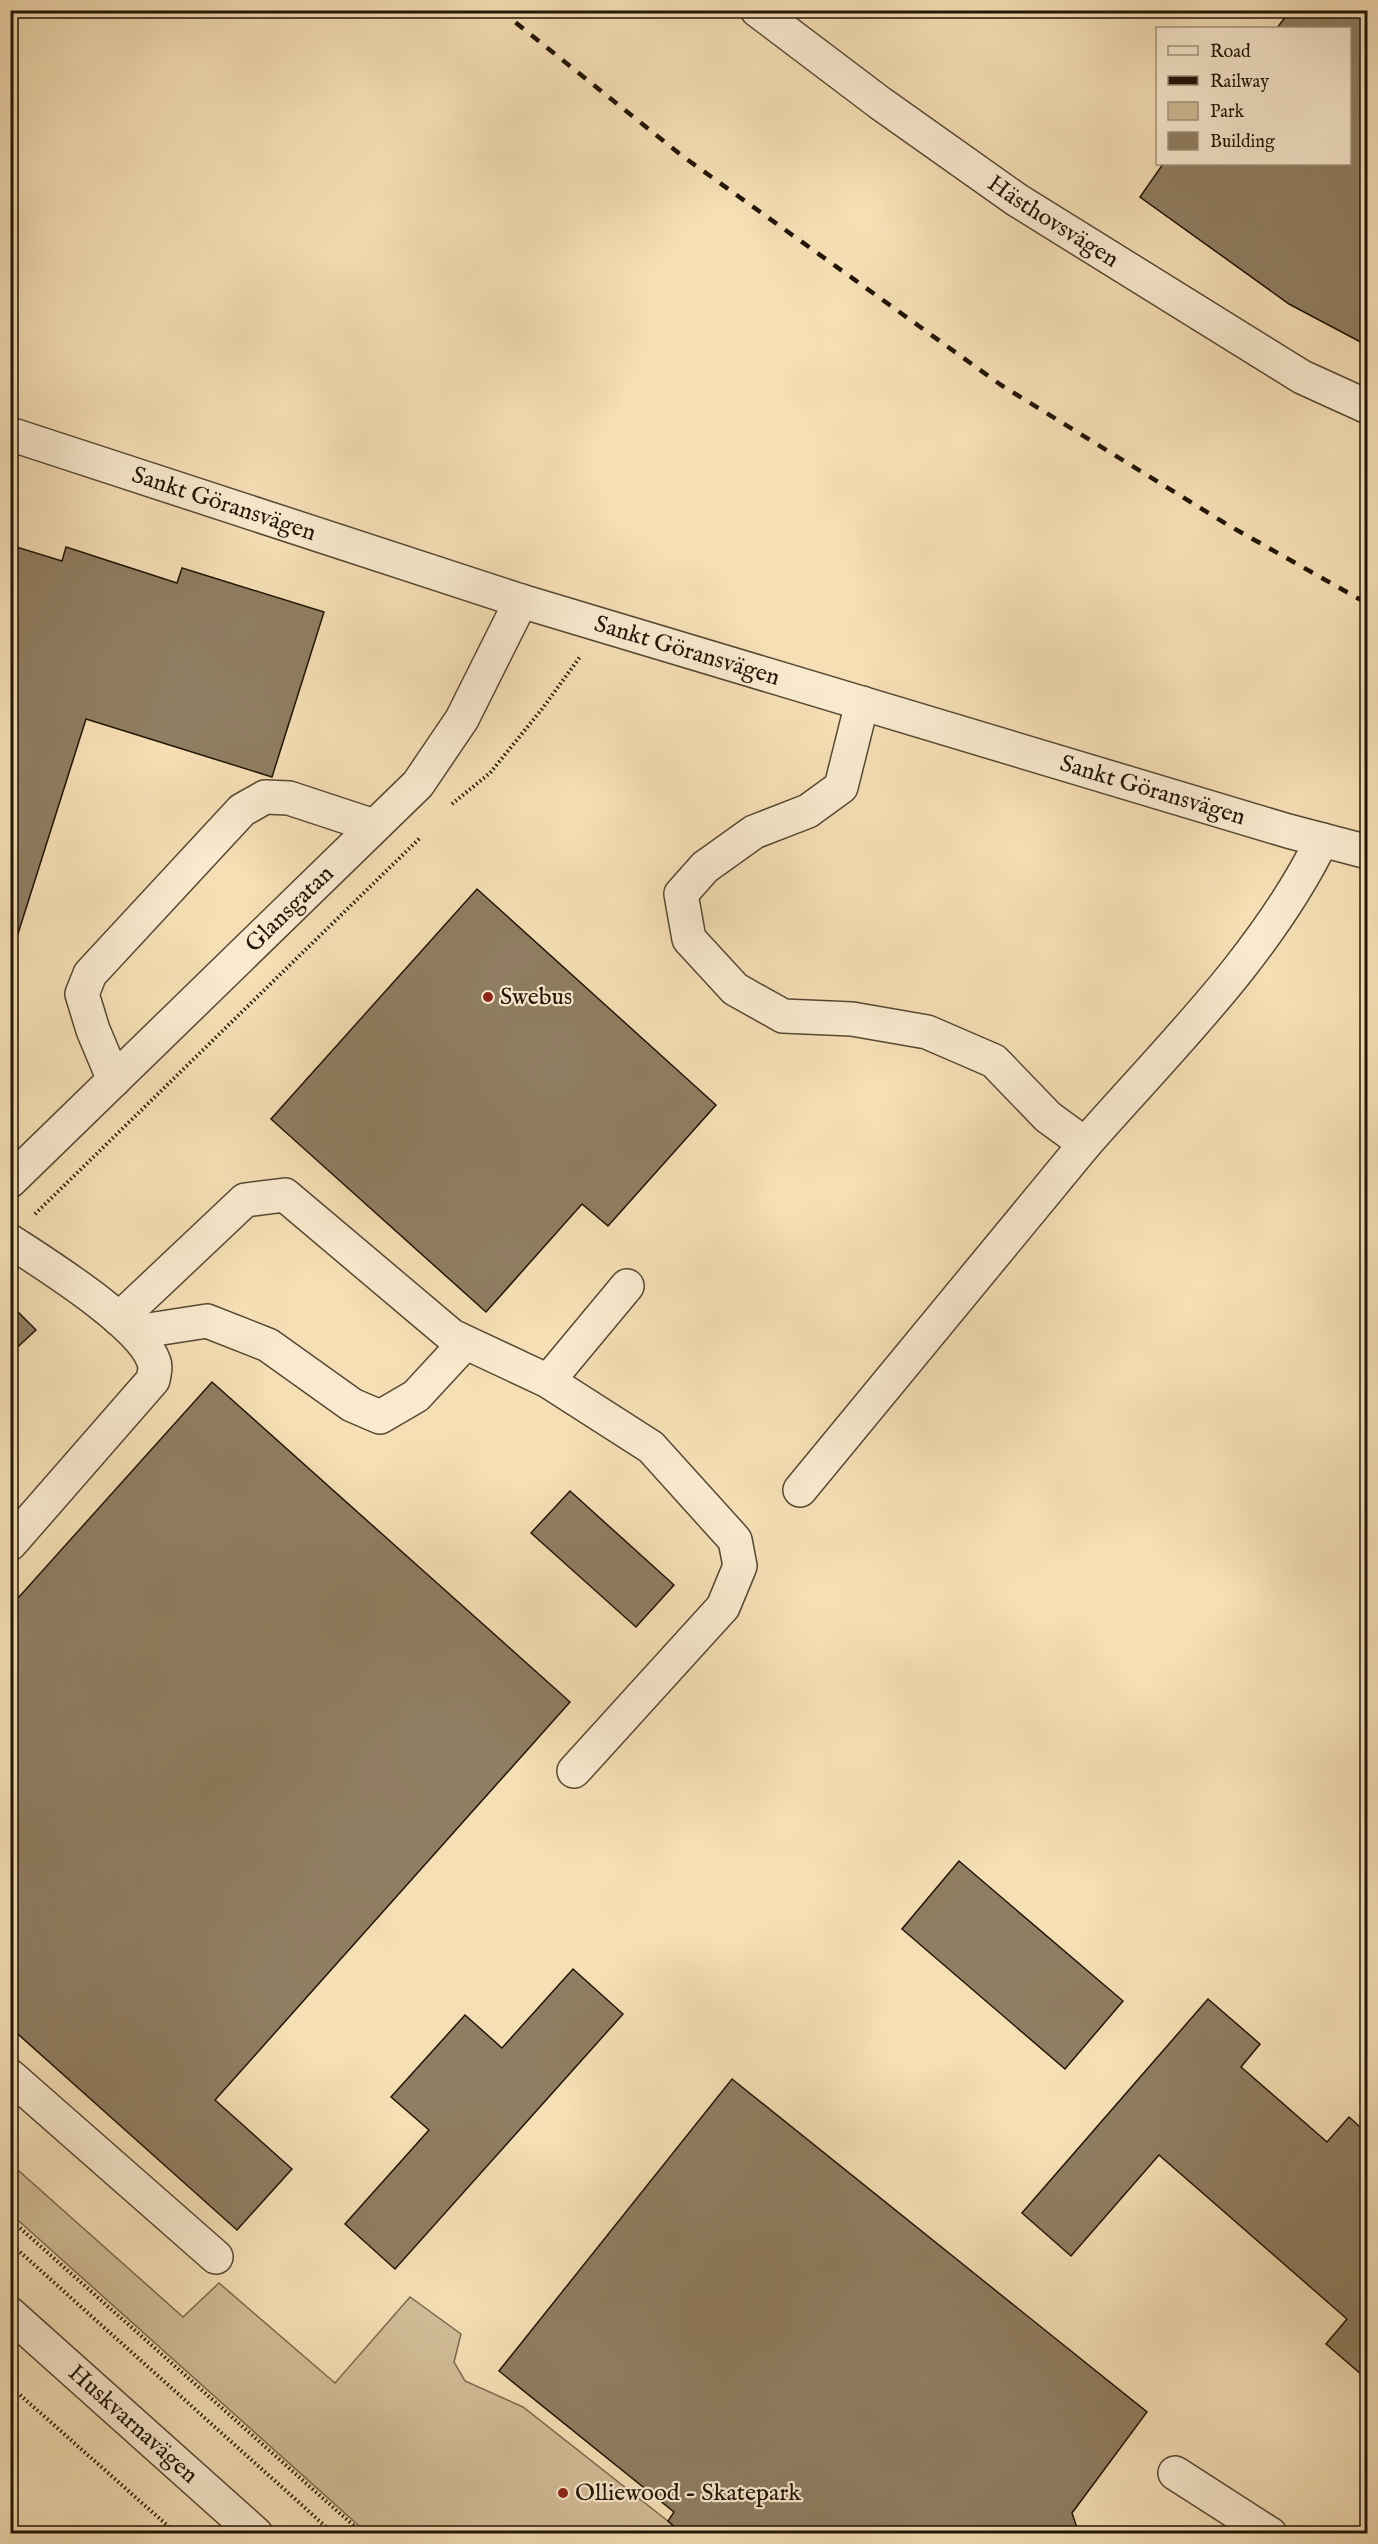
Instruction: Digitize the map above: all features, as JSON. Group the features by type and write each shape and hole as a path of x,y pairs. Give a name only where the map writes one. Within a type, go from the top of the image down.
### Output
{"street":[{"name":"Hästhovsvägen","path":"757,10 880,103 1017,200 1302,377 1368,407"},
{"name":"Sankt Göransvägen","path":"10,434 521,601 1368,852"},
{"name":"Glansgatan","path":"13,1173 114,1080 418,784 462,720 521,601"},
{"path":"862,703 841,787 808,811 754,832 705,867 681,894 689,939 735,989 783,1016 852,1019 927,1032 994,1061 1048,1118 1085,1144"},
{"path":"114,1080 93,1030 82,994 90,974 242,810 265,797 289,798 374,826"},
{"path":"800,1490 1085,1144 1249,958 1308,869 1322,840"},
{"path":"127,1326 245,1200 285,1195 453,1336 548,1381 651,1447 735,1540 740,1566 723,1607 574,1771"},
{"path":"10,1241 63,1276 127,1326 155,1362 153,1380 10,1544"},
{"path":"548,1381 627,1286"},
{"path":"127,1326 207,1321 268,1345 352,1405 380,1417 416,1396 465,1343"},
{"path":"10,2076 216,2257"},
{"name":"Huskvarnavägen","path":"10,2314 256,2534"},
{"path":"1175,2473 1270,2534"}],"path":[{"path":"10,2218 363,2534"},
{"path":"10,2243 334,2534"},
{"path":"10,2386 177,2534"}],"green space":[{"path":"10,2163 183,2317 219,2283 335,2383 410,2297 461,2334 454,2362 465,2381 523,2407 683,2533 367,2533 11,2214"}],"building":[{"path":"1284,10 1368,10 1368,346 1289,304 1140,197 1162,165 1351,165 1351,27 1278,27 1286,16"},
{"path":"10,545 62,561 66,547 177,583 182,568 324,612 272,777 86,719 10,959"},
{"name":"Swebus","path":"477,889 716,1105 608,1226 582,1204 486,1312 271,1119"},
{"path":"12,1306 36,1330 10,1354 10,1308"},
{"path":"212,1382 570,1702 215,2100 292,2169 237,2230 10,2027 10,1607"},
{"path":"570,1491 674,1585 636,1627 531,1533"},
{"path":"959,1861 1123,2001 1065,2069 902,1929"},
{"path":"573,1969 623,2014 395,2269 345,2224 429,2130 391,2097 465,2015 502,2048"},
{"path":"1208,1999 1260,2044 1241,2067 1327,2142 1349,2117 1368,2134 1368,2380 1326,2344 1347,2319 1159,2155 1071,2256 1022,2213"},
{"path":"732,2079 1147,2412 1072,2513 1079,2534 683,2534 668,2521 674,2512 499,2371"}],"railway":[{"path":"500,10 681,155 1001,385 1228,525 1368,604"}],"place":[{"name":"Swebus","path":"488,997"},
{"name":"Olliewood - Skatepark","path":"563,2493"}]}
